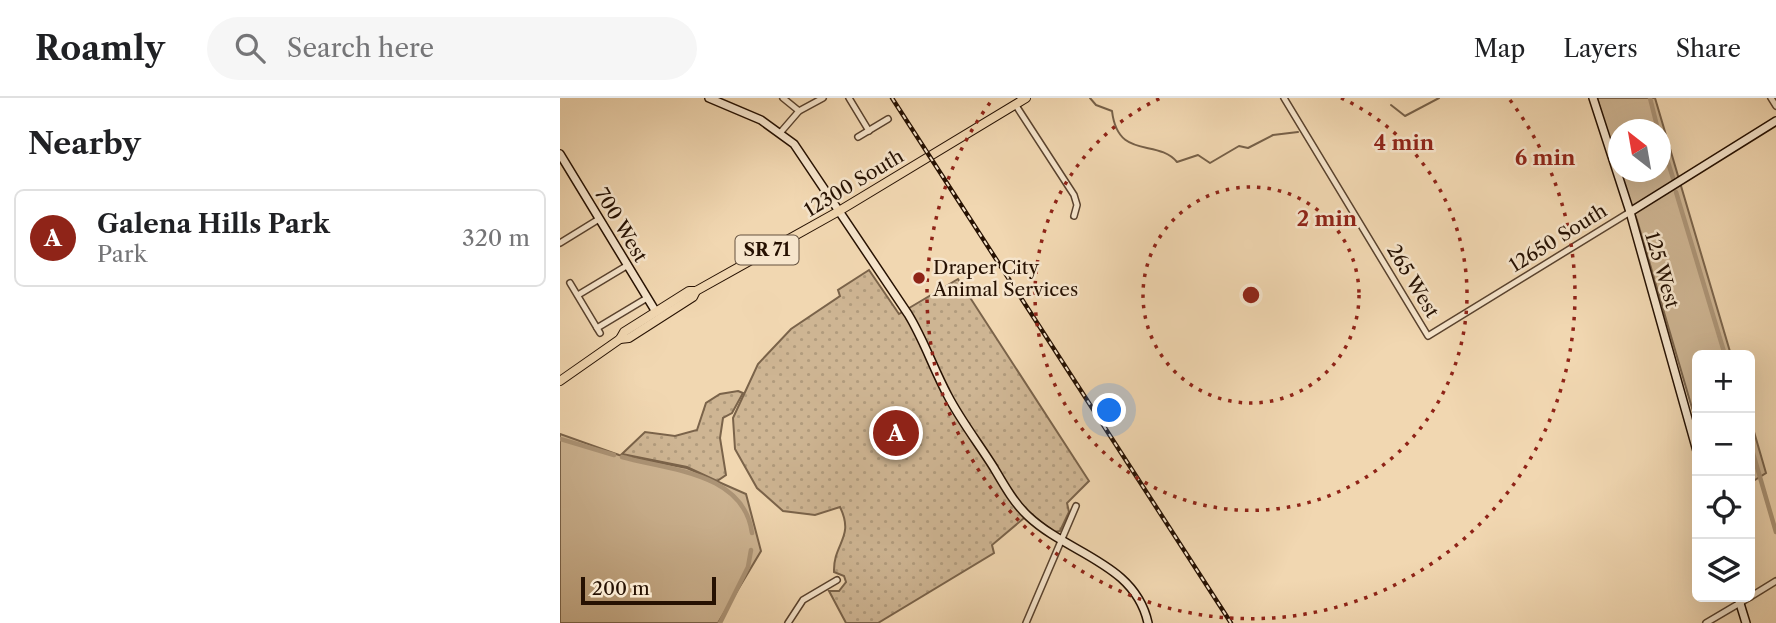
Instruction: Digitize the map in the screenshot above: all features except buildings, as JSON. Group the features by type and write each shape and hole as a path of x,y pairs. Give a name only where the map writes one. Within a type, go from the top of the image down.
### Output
{"main road":[{"name":"12300 South","path":"620,340 624,332 689,291 696,291 839,211 1026,98"},
{"name":"12300 South","path":"560,381 620,340 629,338 693,297 696,291"}],"street":[{"path":"709,98 761,120 780,133 806,159 923,339 949,398 1015,502 1027,516 1060,540 1102,563 1126,581 1145,608 1148,623"},
{"path":"783,98 799,111"},
{"path":"780,133 799,111 823,98"},
{"path":"849,98 869,131"},
{"name":"265 West","path":"1284,98 1428,337"},
{"name":"125 West","path":"1593,98 1630,212 1692,433"},
{"path":"1771,98 1776,106"},
{"path":"1015,104 1074,195 1077,205 1074,216"},
{"path":"858,137 888,119"},
{"name":"12650 South","path":"1428,337 1776,121"},
{"name":"700 West","path":"560,154 656,312"},
{"path":"560,243 599,219"},
{"path":"578,295 628,265"},
{"path":"570,283 599,330 647,298"},
{"path":"1026,623 1076,506"},
{"path":"788,623 803,600 837,580"},
{"path":"1755,594 1776,581"},
{"path":"1706,623 1736,602"},
{"path":"1740,602 1746,623"}],"shaded area":[{"path":"1597,98 1655,98 1661,119 1608,119 1608,135"},
{"path":"1671,152 1730,350 1692,350 1692,408 1637,220 1623,182 1671,182"},
{"path":"869,270 899,314 958,279 1089,481 1067,503 1069,512 1060,531 1054,532 1030,513 992,545 994,553 878,623 846,623 829,591 839,591 846,582 844,576 834,572 845,526 840,507 815,515 783,511 757,488 735,449 733,418 758,364 791,329 840,296 838,290"},
{"path":"738,391 743,393 732,413 723,418 720,438 726,475 717,481 687,467 622,454 645,432 675,436 697,430 706,403 720,394"},
{"path":"560,434 619,455 687,468 746,494 761,551 718,623 560,623"},
{"path":"1755,435 1766,473 1755,480"}],"waterway":[{"path":"1090,98 1096,105 1112,111 1116,127 1130,143 1169,155 1177,162 1198,155 1210,163 1239,146 1248,148 1273,135 1298,132"},
{"path":"1391,105 1405,116 1439,98"},
{"path":"1650,98 1655,119"},
{"path":"1671,172 1673,178"},
{"path":"1676,192 1723,350"},
{"path":"560,439 614,455"},
{"path":"622,457 681,471 719,486 735,497 746,513 752,533"},
{"path":"1755,460 1776,532"},
{"path":"720,623 748,567 751,550"}],"railway":[{"path":"892,98 1231,623"}],"place":[{"name":"Draper City Animal Services","path":"919,278"},
{"name":"Galena Hills Park","path":"896,433"}]}
